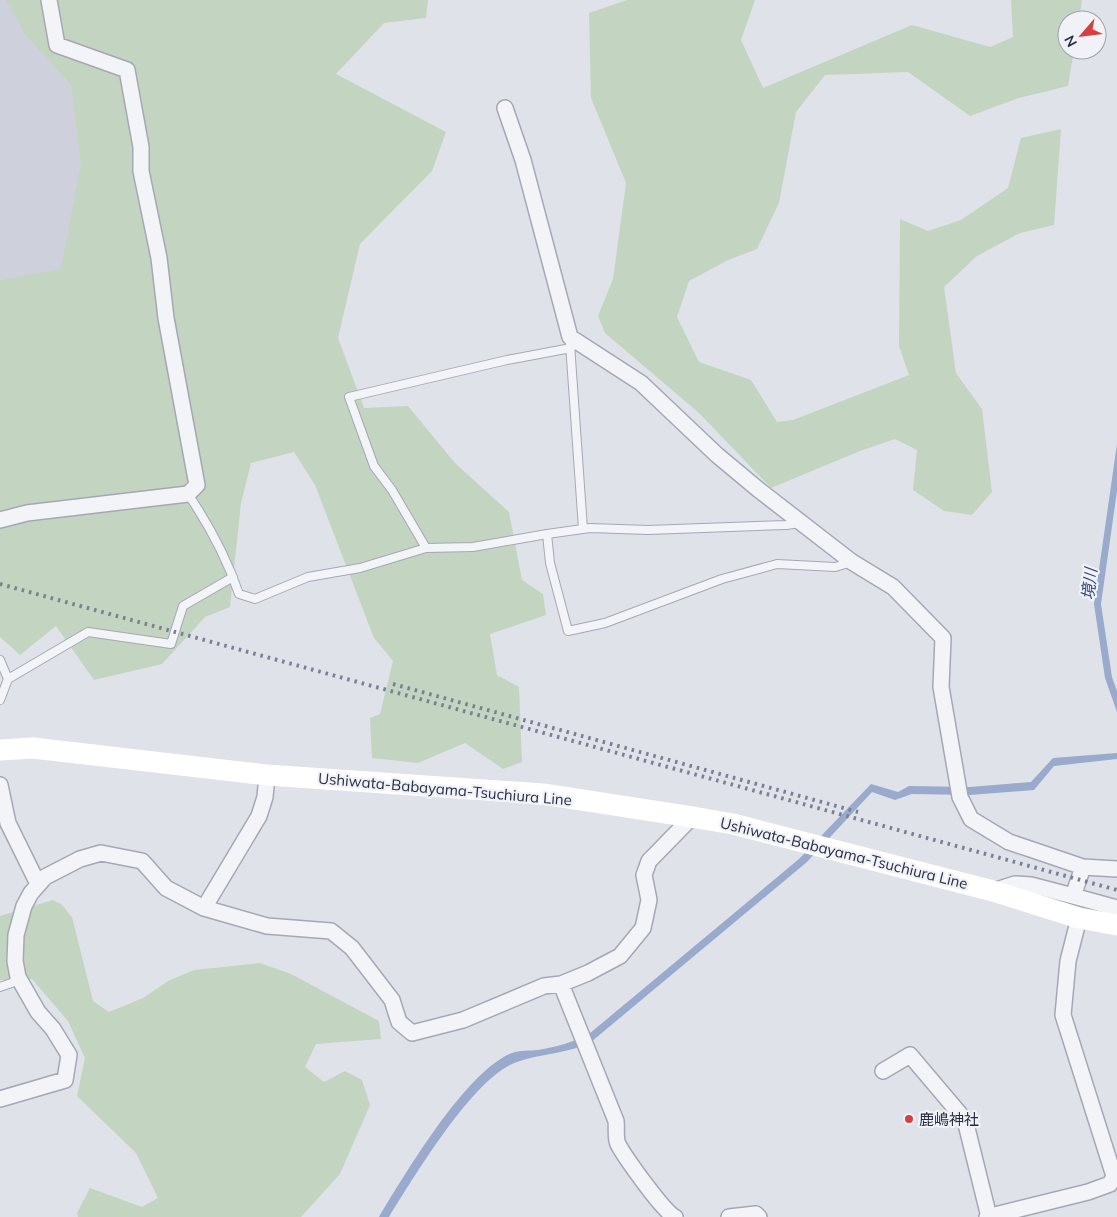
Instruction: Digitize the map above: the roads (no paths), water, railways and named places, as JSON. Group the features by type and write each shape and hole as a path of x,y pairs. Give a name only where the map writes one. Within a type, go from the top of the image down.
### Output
{"main road":[{"name":"Ushiwata-Babayama-Tsuchiura Line","path":"0,750 53,749 267,775 543,794 692,817 733,824 993,891 1079,918 1117,925"}],"street":[{"path":"0,520 26,513 188,494 197,485 166,318 160,258 141,171 141,147 131,81 127,70 57,44 49,0"},
{"path":"505,108 523,160 570,342 641,383 717,455 852,562 892,586 943,638 941,687 960,797 971,819 1009,842 1083,867 1117,869"},
{"path":"204,908 259,816 267,775"},
{"path":"0,785 8,823 38,884"},
{"path":"0,1099 65,1080 69,1055 53,1029 38,1012 20,980 15,961 16,935 24,906 38,884 45,877 80,859 101,853 142,861 166,888 204,908 267,926 331,931 352,948 392,1000 399,1022 412,1033 463,1020 544,986 561,984 620,956 643,928 649,900 644,875 648,862 692,817"},
{"path":"1073,896 1083,867"},
{"path":"993,891 1015,884 1031,885 1117,908"},
{"path":"883,1071 910,1055 965,1120 988,1217 1088,1192 1110,1184 1114,1176 1063,1015 1068,962 1079,918"},
{"path":"561,984 616,1121 618,1143 655,1197 670,1216 675,1217"},
{"path":"729,1217 756,1214 759,1217"}],"lane":[{"path":"426,548 392,490 374,466 349,397 506,360 570,342 583,529"},
{"path":"188,494 204,517 233,577 239,594 255,599 308,577 360,568 426,548 473,547 583,529 786,525 800,522"},
{"path":"547,534 550,563 568,632 605,623 722,579 777,564 835,567 852,562"},
{"path":"0,700 8,680 88,632 171,644 183,606 233,577"},
{"path":"0,660 8,680"},
{"path":"0,987 20,980"}],"water":[{"path":"1117,444 1117,491 1101,604 1112,677 1117,691 1117,712 1105,678 1094,604"},
{"path":"1117,753 1117,759 1054,766 1034,790 970,795 912,794 895,800 872,792 807,862 591,1042 573,1049 517,1062 500,1071 482,1086 446,1130 389,1217 379,1217 420,1151 438,1126 475,1080 494,1063 518,1051 552,1047 571,1042 589,1034 799,859 871,784 898,792 909,786 970,787 1031,782 1053,758"}],"railway":[{"path":"0,584 1117,890"},
{"path":"393,684 858,812"}],"place":[{"name":"鹿嶋神社","path":"909,1119"}],"water label":[{"name":"境川","path":"1089,584"}]}
